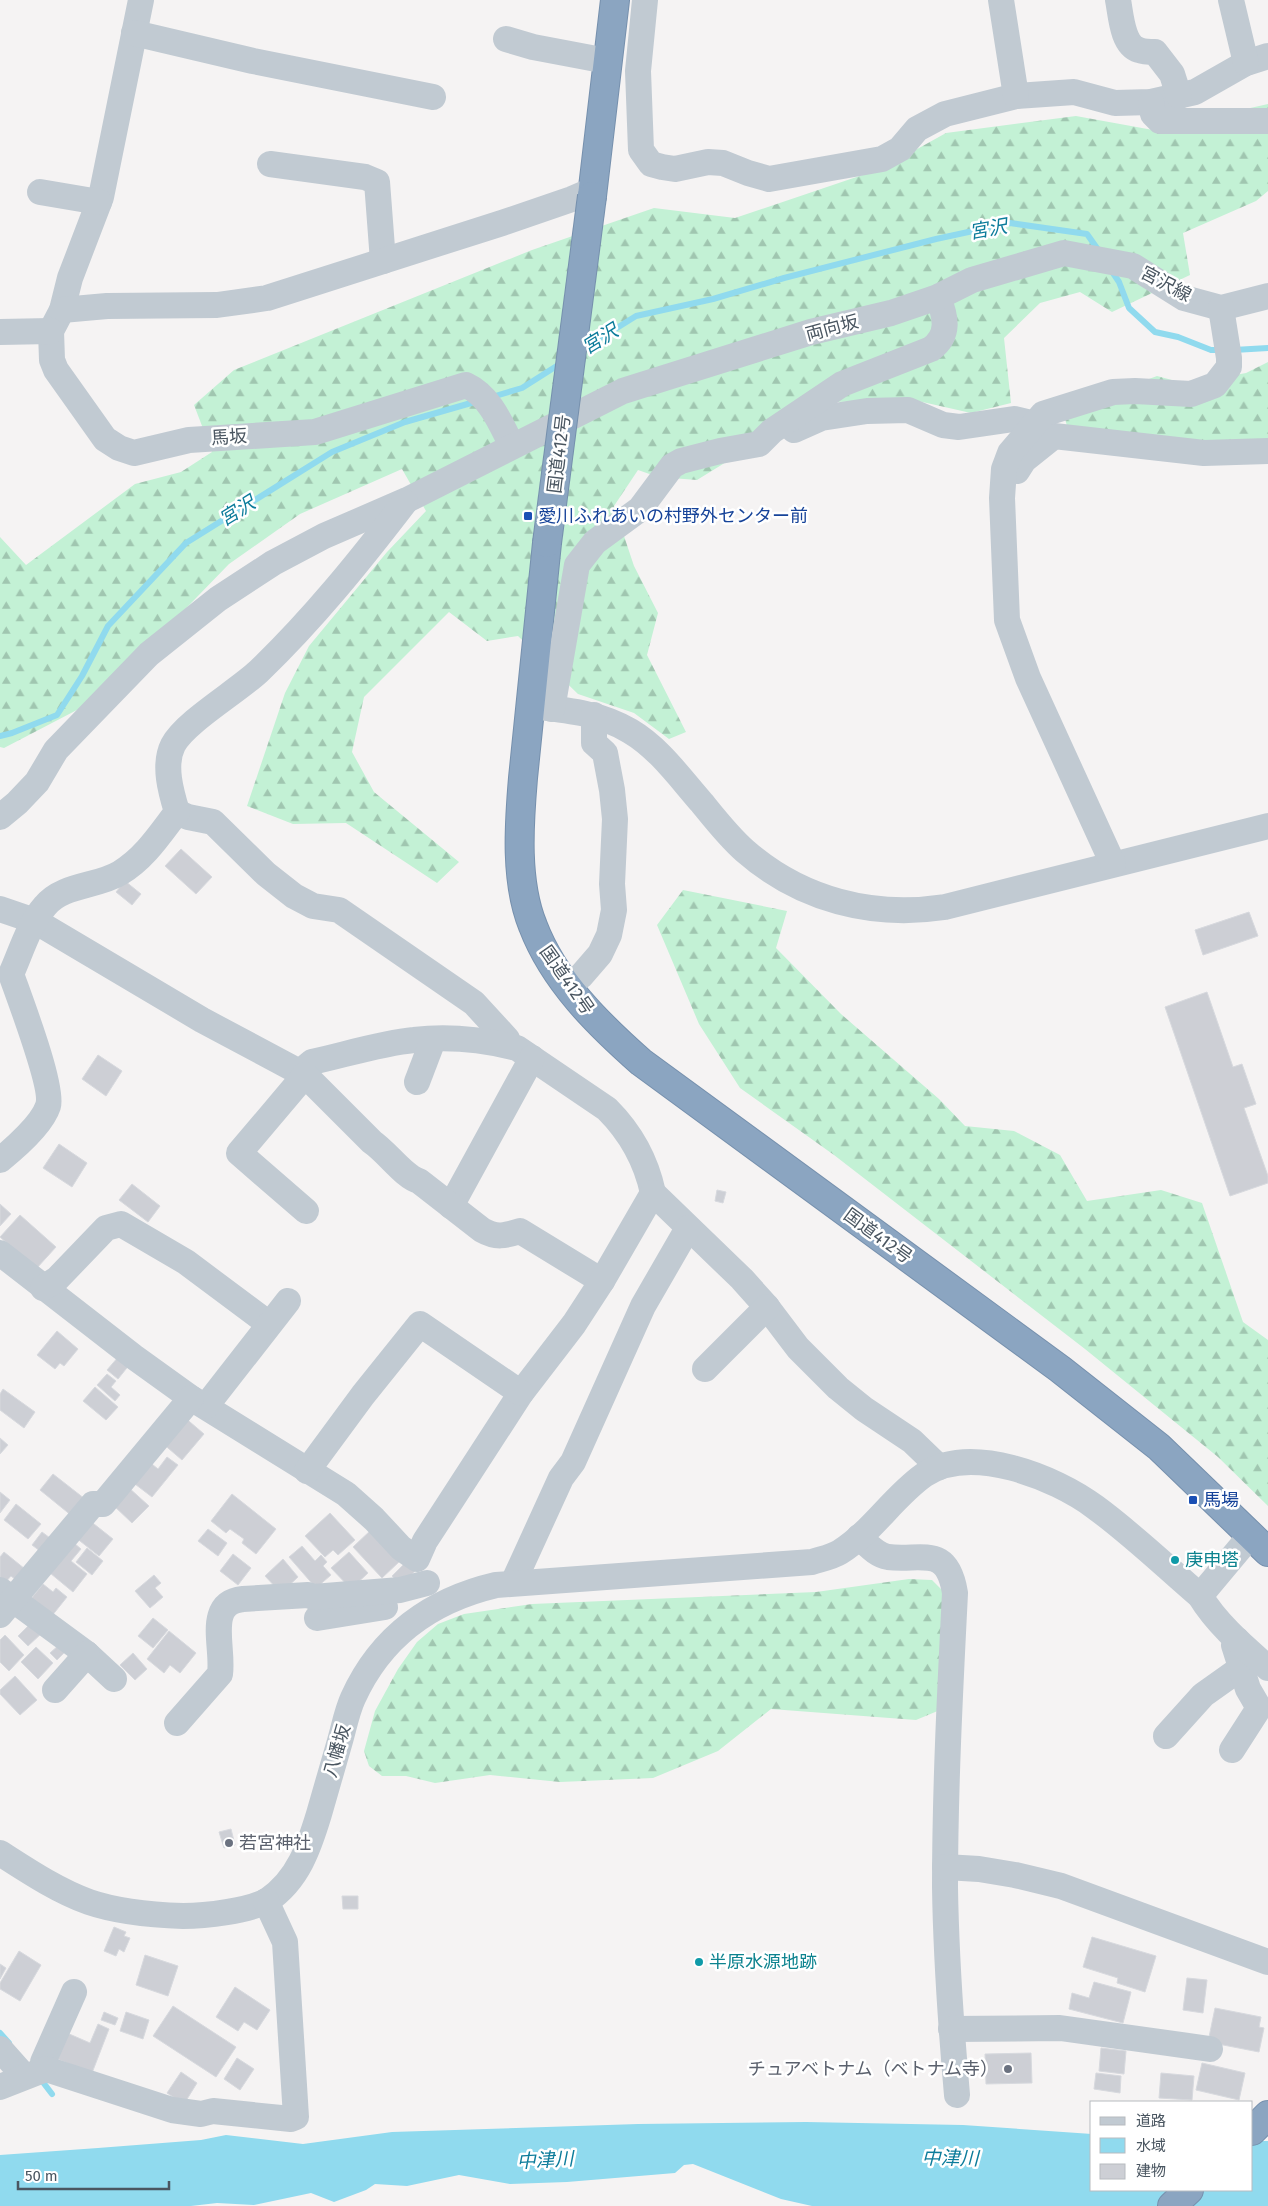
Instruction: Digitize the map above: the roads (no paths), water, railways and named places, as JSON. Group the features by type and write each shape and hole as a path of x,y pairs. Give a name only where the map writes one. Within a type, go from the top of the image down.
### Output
{"highway":[{"name":"国道412号","path":"616,0 607,61 593,193 547,543 542,707 520,814 521,861 527,906 532,925 545,954 592,1016 642,1062 1060,1368 1159,1447 1260,1543"},
{"path":"1253,2130 1268,2115"},
{"path":"1172,2206 1188,2191"}],"street":[{"name":"馬坂","path":"141,0 99,202 70,278 57,320 52,360 56,370 106,440 119,448 134,453 188,440 315,432 466,385 475,389 496,414 512,446"},
{"path":"645,0 638,71 641,150 652,164 662,167 675,169 708,162 723,163 769,179 882,159 900,149 917,128 945,114 1016,96 1074,92 1115,103 1151,102 1195,92 1257,60 1231,0"},
{"path":"1001,0 1016,96"},
{"path":"1118,0 1125,35 1132,46 1138,50 1155,52 1172,74 1179,96"},
{"path":"134,33 252,69 416,100"},
{"path":"506,39 533,47 607,61"},
{"path":"1151,102 1153,114 1160,121 1268,121"},
{"path":"285,173 387,180 383,261"},
{"path":"40,192 99,202"},
{"path":"0,332 57,320 107,306 217,304 267,298 593,193"},
{"name":"両向坂","path":"0,816 17,803 37,782 56,750 149,654 218,599 273,563 324,536 407,500 512,446 643,383 811,332 890,313 938,297 972,280 1064,253"},
{"name":"宮沢線","path":"1064,253 1133,266 1184,298 1223,316 1268,296"},
{"path":"759,444 772,431 842,384 931,350 938,344 944,334 946,320 938,297"},
{"path":"1113,864 1028,678 1007,620 1002,498 1004,469 1010,453 1043,414 1113,392 1135,390 1191,394 1215,385 1222,378 1228,367 1229,358 1223,316"},
{"path":"1035,424 1014,419 959,427 943,425 908,410 867,411 820,418 777,438 759,444 680,461 672,466 640,509 594,542 576,565 542,707 594,715 631,731 648,743 730,836 762,864 806,891 839,902 896,911 922,911 967,902 1268,826"},
{"path":"1002,498 1011,495 1016,474 1024,460 1054,436 1204,453 1268,451"},
{"path":"177,812 168,763 172,746 180,734 238,689 304,627 363,557 407,500"},
{"path":"243,701 270,672 267,662"},
{"path":"568,986 581,976 600,954 609,935 614,910 612,884 614,810 605,754 594,743 594,715"},
{"path":"0,1160 16,1147 44,1115 49,1105 46,1082 11,974 35,921 45,905 57,895 95,884 119,874 140,860 177,812"},
{"path":"177,812 188,817 213,822 266,874 294,896 314,906 339,910 474,1003 507,1039 506,1044"},
{"path":"0,909 35,921 202,1020 305,1075 413,1180 419,1182 490,1235 503,1237 520,1231 602,1282"},
{"path":"306,1211 239,1153 305,1075 306,1067 312,1062 414,1040 469,1040 506,1044 517,1048 606,1109 617,1120 638,1150 653,1192 742,1279 767,1307 798,1348 838,1388 864,1410 912,1441 940,1467"},
{"path":"417,1082 433,1040"},
{"path":"451,1206 532,1058"},
{"path":"417,1558 424,1541 521,1393 574,1324 602,1282 653,1192"},
{"path":"43,1288 57,1278 106,1228 121,1224 186,1262 269,1324"},
{"path":"513,1583 561,1478 573,1462 643,1306 688,1228"},
{"path":"0,1253 43,1288 198,1402 346,1494 374,1519 401,1548 417,1558 426,1583 426,1612"},
{"path":"114,1679 87,1654 4,1601 93,1504 103,1504 198,1402 288,1301"},
{"path":"706,1369 767,1307"},
{"path":"308,1471 362,1395 420,1324 521,1393"},
{"name":"八幡坂","path":"266,1901 287,1883 305,1856 352,1698 387,1645 426,1612 448,1600 474,1590 513,1583 783,1566 812,1562 839,1553 859,1538 904,1491 925,1474 940,1467 968,1462 997,1465 1041,1478 1068,1490 1095,1506 1200,1596 1209,1611 1268,1668"},
{"path":"859,1538 877,1553 887,1557 930,1556 946,1566 953,1579 955,1593 948,1727 945,1867 951,2029 957,2095"},
{"path":"1200,1596 1260,1543"},
{"path":"177,1723 220,1674 219,1618 225,1605 244,1599 308,1595 312,1597 400,1590 426,1583"},
{"path":"317,1618 386,1607 400,1590"},
{"path":"1232,1750 1259,1708 1248,1689 1241,1668 1234,1645 1237,1640"},
{"path":"55,1690 87,1654"},
{"path":"1166,1736 1203,1695 1241,1668"},
{"path":"0,1853 32,1874 90,1902 124,1910 176,1916 205,1916 266,1901 285,1942 296,2117 291,2120 213,2111 201,2114 172,2110 35,2072 0,2049"},
{"path":"945,1867 1006,1873 1061,1886 1268,1962"},
{"path":"0,2087 35,2072 43,2062 74,1992"},
{"path":"951,2029 1060,2028 1210,2049"}],"water":[{"name":"中津川","path":"806,2122 963,2125 1090,2134 1090,2191 1253,2191 1253,2141 1268,2141 1268,2206 812,2206 781,2199 693,2164 684,2165 675,2173 567,2182 510,2184 459,2175 407,2186 375,2184 366,2190 334,2202 311,2193 254,2205 217,2203 191,2206 0,2206 0,2155 201,2140 226,2135 303,2144 392,2132 638,2124"}],"waterway":[{"name":"宮沢","path":"580,351 636,316 713,299 784,278 936,239 1010,223 1087,234 1099,251"},
{"name":"宮沢","path":"1111,270 1119,282 1129,308 1155,332 1178,337 1211,350 1222,350"},
{"name":"宮沢","path":"1234,350 1268,348"},
{"name":"宮沢","path":"492,397 522,388 563,362"},
{"name":"宮沢","path":"0,736 57,715 82,676 108,626 186,543 332,452 405,422 478,401"},
{"path":"0,2033 9,2043"},
{"path":"39,2077 52,2094"}],"place":[{"name":"愛川ふれあいの村野外センター前","path":"528,516"},
{"name":"馬場","path":"1193,1500"},
{"name":"庚申塔","path":"1175,1560"},
{"name":"若宮神社","path":"229,1843"},
{"name":"半原水源地跡","path":"699,1962"},
{"name":"チュアベトナム（ベトナム寺）","path":"1008,2069"}]}
